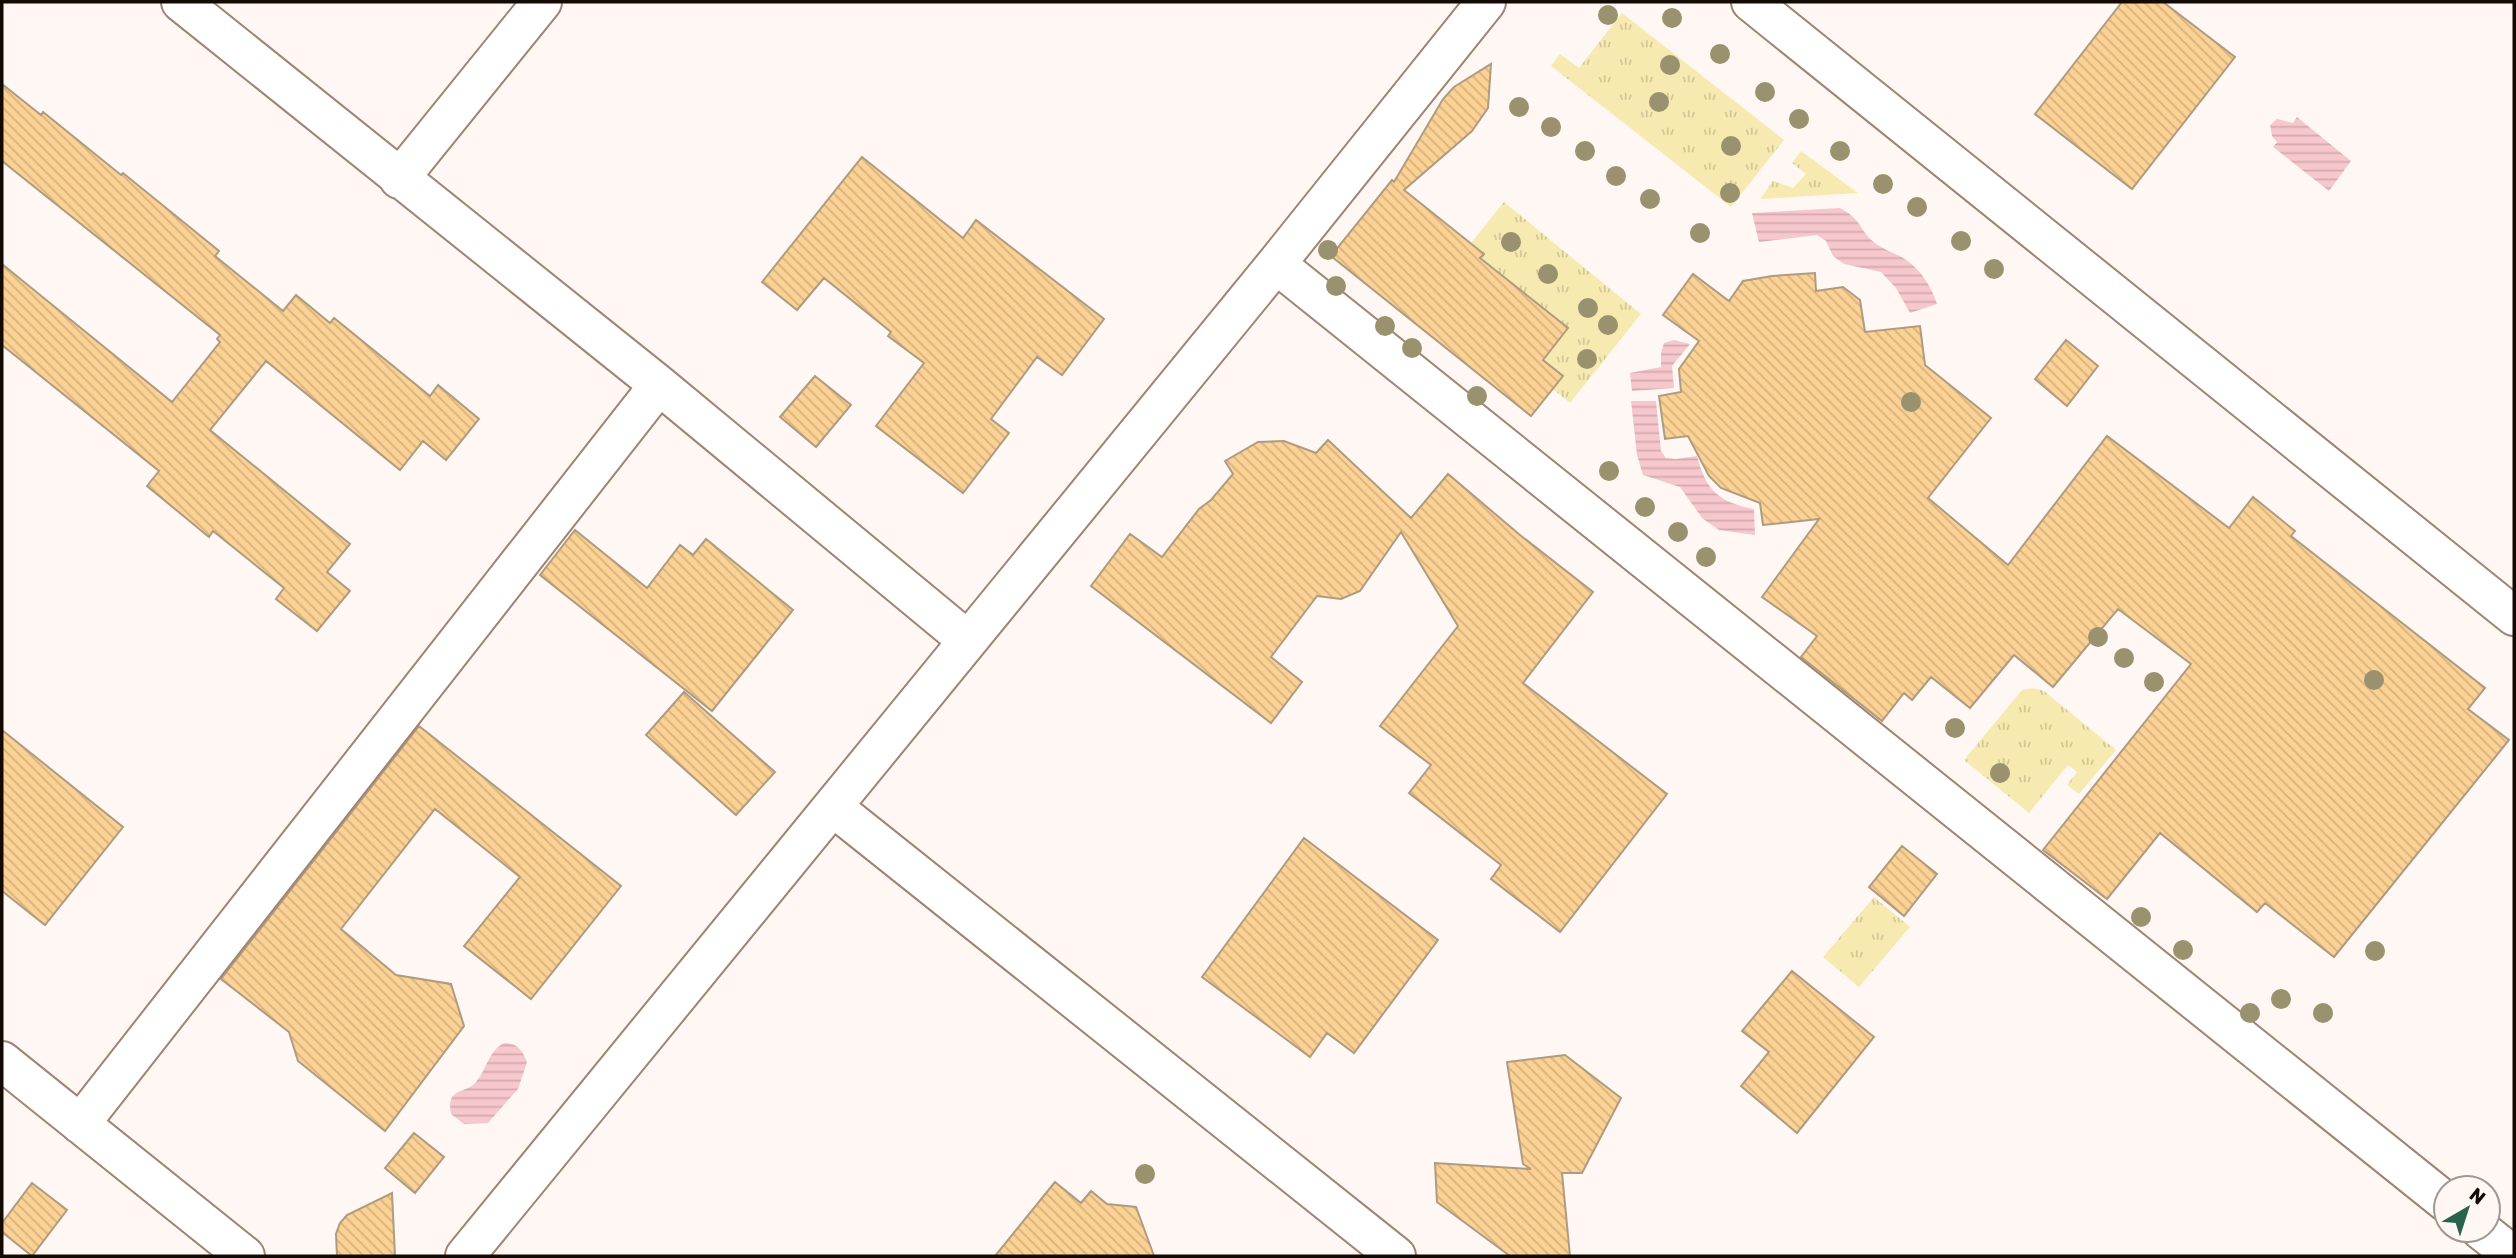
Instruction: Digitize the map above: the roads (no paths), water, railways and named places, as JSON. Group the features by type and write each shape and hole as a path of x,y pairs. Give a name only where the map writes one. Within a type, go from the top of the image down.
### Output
{"street":[{"path":"181,2 659,385 968,640"},
{"path":"399,178 542,2"},
{"path":"465,1256 1276,264 1486,2"},
{"path":"1751,2 2514,616"},
{"path":"1276,264 2432,1191"},
{"path":"80,1124 659,385"},
{"path":"833,807 1396,1256"},
{"path":"2,1060 245,1256"},
{"path":"2499,1244 2514,1256"}]}
